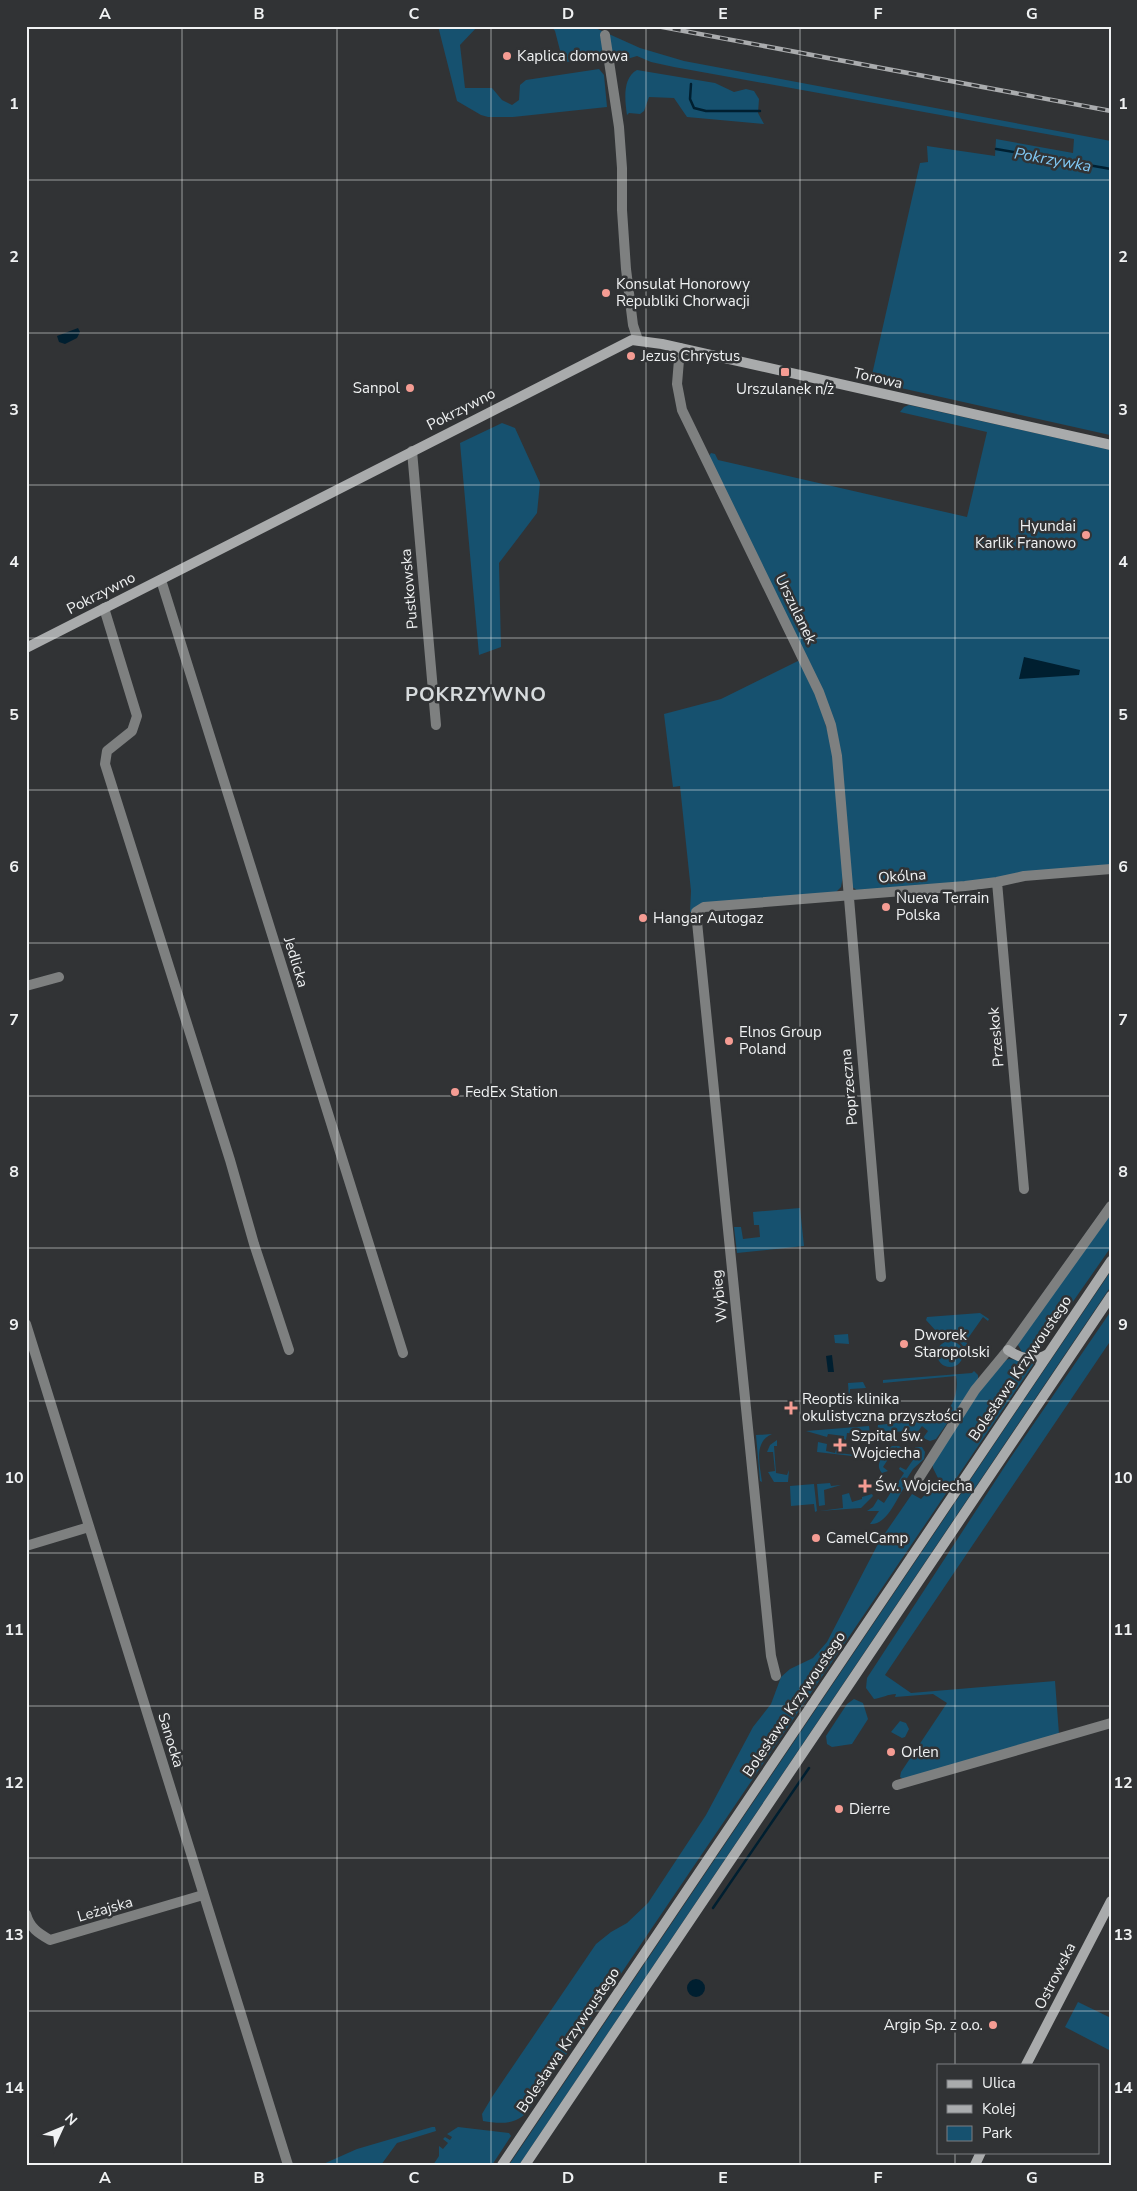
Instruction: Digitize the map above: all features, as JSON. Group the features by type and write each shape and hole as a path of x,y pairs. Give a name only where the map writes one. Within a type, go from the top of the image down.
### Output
{"main road":[{"name":"Torowa","path":"638,340 1111,445"},
{"name":"Pokrzywno","path":"26,648 624,343 638,340"},
{"name":"Bolesława Krzywoustego","path":"502,2165 1111,1261"},
{"path":"525,2165 1111,1296"},
{"path":"1008,1350 1022,1358 1034,1359 1048,1353"},
{"name":"Ostrowska","path":"1027,2064 1111,1901"}],"street":[{"path":"605,35 620,136 626,264 633,325 638,340"},
{"name":"Urszulanek","path":"680,348 677,384 682,410 806,664 827,712 837,756 848,895"},
{"name":"Pustkowska","path":"412,451 436,725"},
{"name":"Jedlicka","path":"161,580 403,1353"},
{"path":"104,608 137,716 132,731 107,751 105,764 230,1160 254,1244 289,1350"},
{"name":"Okólna","path":"696,912 704,908 996,882 1024,876 1111,869"},
{"name":"Przeskok","path":"996,882 1024,1188"},
{"name":"Poprzeczna","path":"848,895 881,1277"},
{"name":"Wybieg","path":"696,912 771,1656 776,1676"},
{"path":"26,986 59,977"},
{"name":"Bolesława Krzywoustego","path":"919,1478 975,1390 1008,1350 1111,1206"},
{"name":"Sanocka","path":"26,1324 288,2165"},
{"path":"26,1546 88,1527"},
{"path":"897,1785 1111,1723"},
{"name":"Leżajska","path":"26,1914 37,1933 50,1940 203,1896"}],"green space":[{"path":"438,26 478,26 460,45 465,88 492,88 502,100 512,105 519,100 520,85 526,80 599,69 604,75 607,107 513,117 488,117 481,115 457,101"},
{"path":"551,26 591,26 640,48 684,61 1111,141 1110,435 874,382 871,379 920,163 928,162 927,146 995,156 996,139 1073,153 1074,139 674,67 651,62 637,56 617,62 613,54 603,49 592,60 563,62 555,31"},
{"path":"637,70 715,83 734,92 746,89 754,91 759,99 758,113 764,124 687,117 674,98 649,97 644,111 640,114 629,113 627,115 625,97 627,84 629,78"},
{"path":"909,405 1111,450 1111,866 1005,879 858,891 851,886 839,743 709,456 711,453 715,454 718,460 967,517 987,432 900,412"},
{"path":"502,423 515,428 540,483 537,513 499,563 501,647 479,655 460,443"},
{"path":"800,660 815,690 832,746 843,876 841,887 836,892 690,912 691,891 680,786 673,787 664,714 721,699"},
{"path":"800,1208 804,1246 737,1253 734,1227 741,1227 743,1239 760,1237 759,1225 754,1225 753,1212"},
{"path":"1111,1214 1111,1247 1040,1349 1032,1354 1022,1352 1018,1345 1019,1340"},
{"path":"1111,1271 1111,1286 519,2165 509,2165"},
{"path":"1111,1311 1111,1340 885,1675 911,1693 1055,1681 1059,1734 903,1779 900,1777 901,1772 947,1703 933,1694 895,1697 896,1694 893,1694 874,1699 866,1688 867,1678 1009,1460"},
{"path":"980,1313 989,1319 988,1321 983,1317 966,1341 968,1346 963,1346 959,1341 936,1331 926,1320 927,1317"},
{"path":"848,1334 849,1344 835,1343 834,1335"},
{"path":"950,1341 959,1345 963,1354 959,1363 950,1367 941,1363 937,1354 941,1345"},
{"path":"1006,1360 1035,1362 528,2111 513,2121 496,2123 483,2121 482,2114 492,2097 596,1944 611,1932 627,1923 648,1903 706,1815 753,1727 771,1704 781,1677 790,1669 813,1658 827,1642 879,1542 912,1494 921,1499 939,1480 933,1468 933,1462 977,1394"},
{"path":"974,1371 978,1375 978,1380 936,1439 930,1441 923,1438 928,1431 922,1426 914,1437 908,1438 907,1431 877,1433 878,1425 939,1418 944,1415 954,1400 957,1388 956,1376 883,1383 883,1380 972,1373"},
{"path":"863,1382 866,1388 850,1389 849,1398 848,1383"},
{"path":"869,1426 870,1434 863,1435 863,1441 859,1441 860,1434 847,1433 846,1440 844,1436 828,1434 827,1437 806,1431"},
{"path":"772,1434 762,1442 760,1448 759,1461 762,1482 760,1481 756,1435"},
{"path":"777,1440 777,1446 774,1446 776,1473 787,1475 789,1470 788,1482 774,1482 768,1472 775,1471 773,1452 767,1452 770,1445"},
{"path":"818,1442 827,1444 826,1451 835,1453 837,1446 839,1446 839,1453 863,1456 864,1449 868,1452 870,1458 817,1452"},
{"path":"892,1446 899,1446 903,1449 902,1451 896,1447 883,1467 888,1471 882,1473 879,1463 881,1459 885,1461 891,1453 887,1450"},
{"path":"916,1447 922,1447 925,1452 924,1459 913,1469 886,1517 876,1524 870,1524 879,1511 867,1511 873,1507 878,1499 884,1503 893,1489 888,1485 889,1483 895,1487 904,1473 899,1469 900,1467 906,1470 915,1457 910,1452"},
{"path":"830,1483 831,1486 841,1485 824,1490 825,1505 819,1506 817,1484"},
{"path":"814,1484 817,1511 815,1512 814,1504 791,1506 790,1486"},
{"path":"849,1493 852,1502 872,1494 873,1496 861,1508 819,1511 843,1508 842,1495"},
{"path":"854,1699 863,1703 868,1719 852,1744 832,1747 827,1744 826,1736 847,1704"},
{"path":"900,1721 906,1723 909,1729 905,1737 902,1738 891,1732"},
{"path":"1078,2002 1111,2018 1111,2051 1065,2027"},
{"path":"435,2127 436,2131 397,2143 381,2165 321,2165 357,2149"},
{"path":"458,2127 509,2133 511,2136 492,2165 433,2165 439,2156 439,2146 443,2149 448,2143 443,2139 445,2137 450,2140 452,2137 447,2134"}],"shaded area":[{"path":"78,328 80,332 77,338 65,344 59,342 57,336"},
{"path":"1024,657 1080,670 1079,675 1019,679"},
{"path":"832,1355 834,1372 828,1372 826,1356"},
{"path":"696,1979 702,1982 705,1988 702,1994 696,1997 690,1994 687,1988 690,1982"}],"waterway":[{"name":"Pokrzywka","path":"691,84 690,99 694,108 706,111 760,111"},
{"name":"Pokrzywka","path":"996,149 1111,169"},
{"path":"713,1908 809,1768"}],"railway":[{"path":"657,26 1111,111"}],"place":[{"name":"Kaplica domowa","path":"507,56"},
{"name":"Konsulat Honorowy Republiki Chorwacji","path":"606,293"},
{"name":"Jezus Chrystus","path":"631,356"},
{"name":"Urszulanek n/ż","path":"785,372"},
{"name":"Sanpol","path":"410,388"},
{"name":"Hyundai Karlik Franowo","path":"1086,535"},
{"name":"Nueva Terrain Polska","path":"886,907"},
{"name":"Hangar Autogaz","path":"643,918"},
{"name":"Elnos Group Poland","path":"729,1041"},
{"name":"FedEx Station","path":"455,1092"},
{"name":"Dworek Staropolski","path":"904,1344"},
{"name":"Reoptis klinika okulistyczna przyszłości","path":"791,1408"},
{"name":"Szpital św. Wojciecha","path":"840,1445"},
{"name":"Św. Wojciecha","path":"865,1486"},
{"name":"CamelCamp","path":"816,1538"},
{"name":"Orlen","path":"891,1752"},
{"name":"Dierre","path":"839,1809"},
{"name":"Argip Sp. z o.o.","path":"993,2025"}],"district":[{"name":"POKRZYWNO","path":"476,694"}]}
